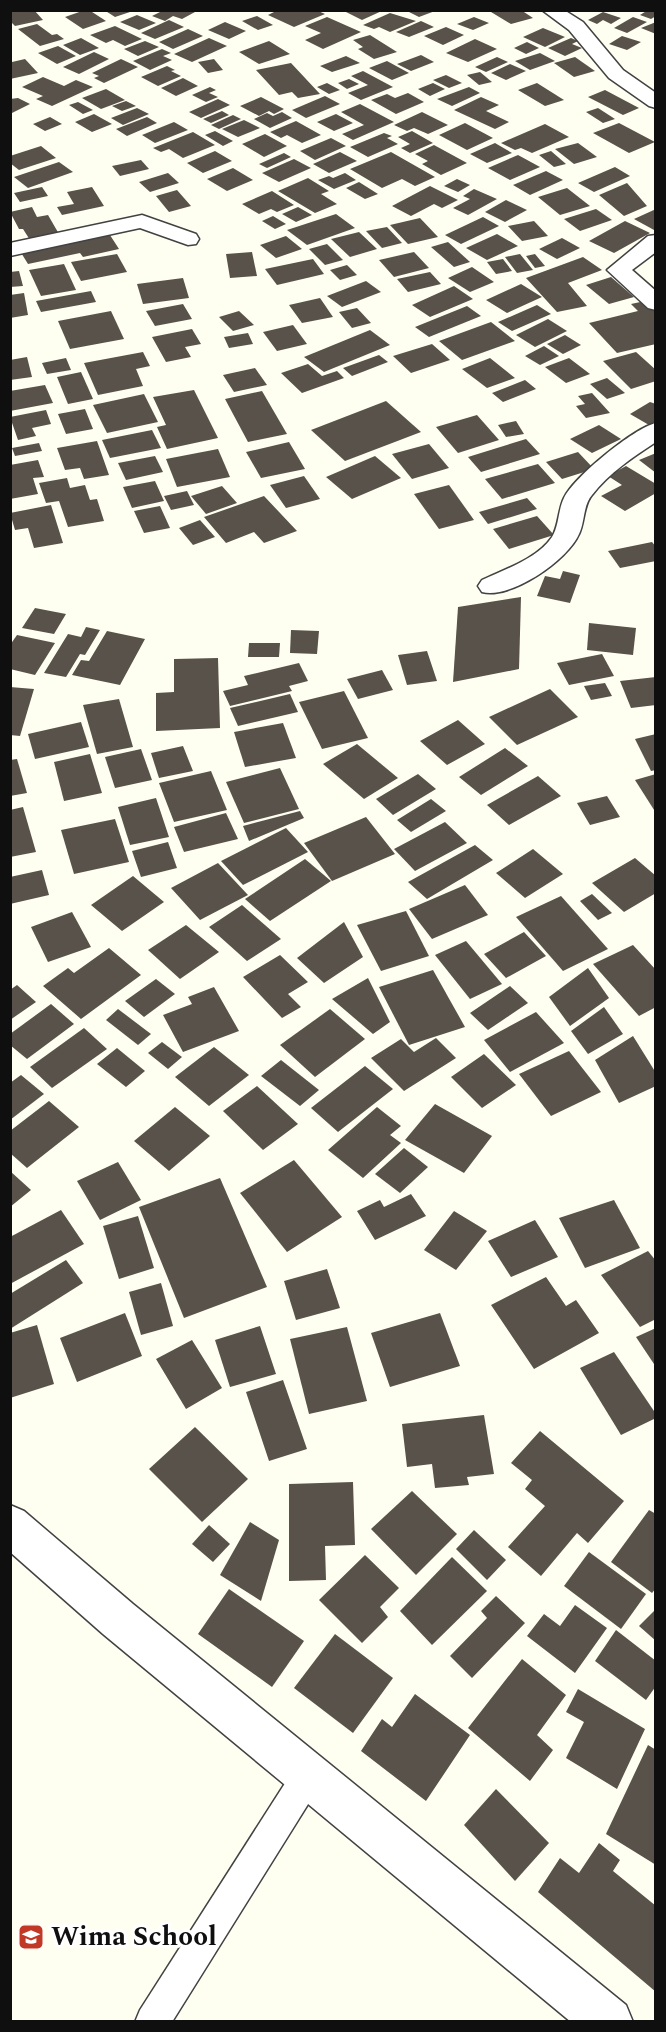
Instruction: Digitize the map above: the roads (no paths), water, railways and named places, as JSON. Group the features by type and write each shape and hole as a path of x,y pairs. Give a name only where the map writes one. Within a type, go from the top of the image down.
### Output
{"street":[{"path":"551,10 576,26 616,74 656,102"},
{"path":"10,250 142,221 188,239"},
{"path":"656,242 618,270 656,303"},
{"path":"491,586 543,560 564,538 572,520 576,497 609,466 656,430"},
{"path":"10,1525 118,1619 609,2022"}],"lane":[{"path":"152,2022 309,1774"}],"place":[{"name":"Wima School","path":"31,1937"}]}
